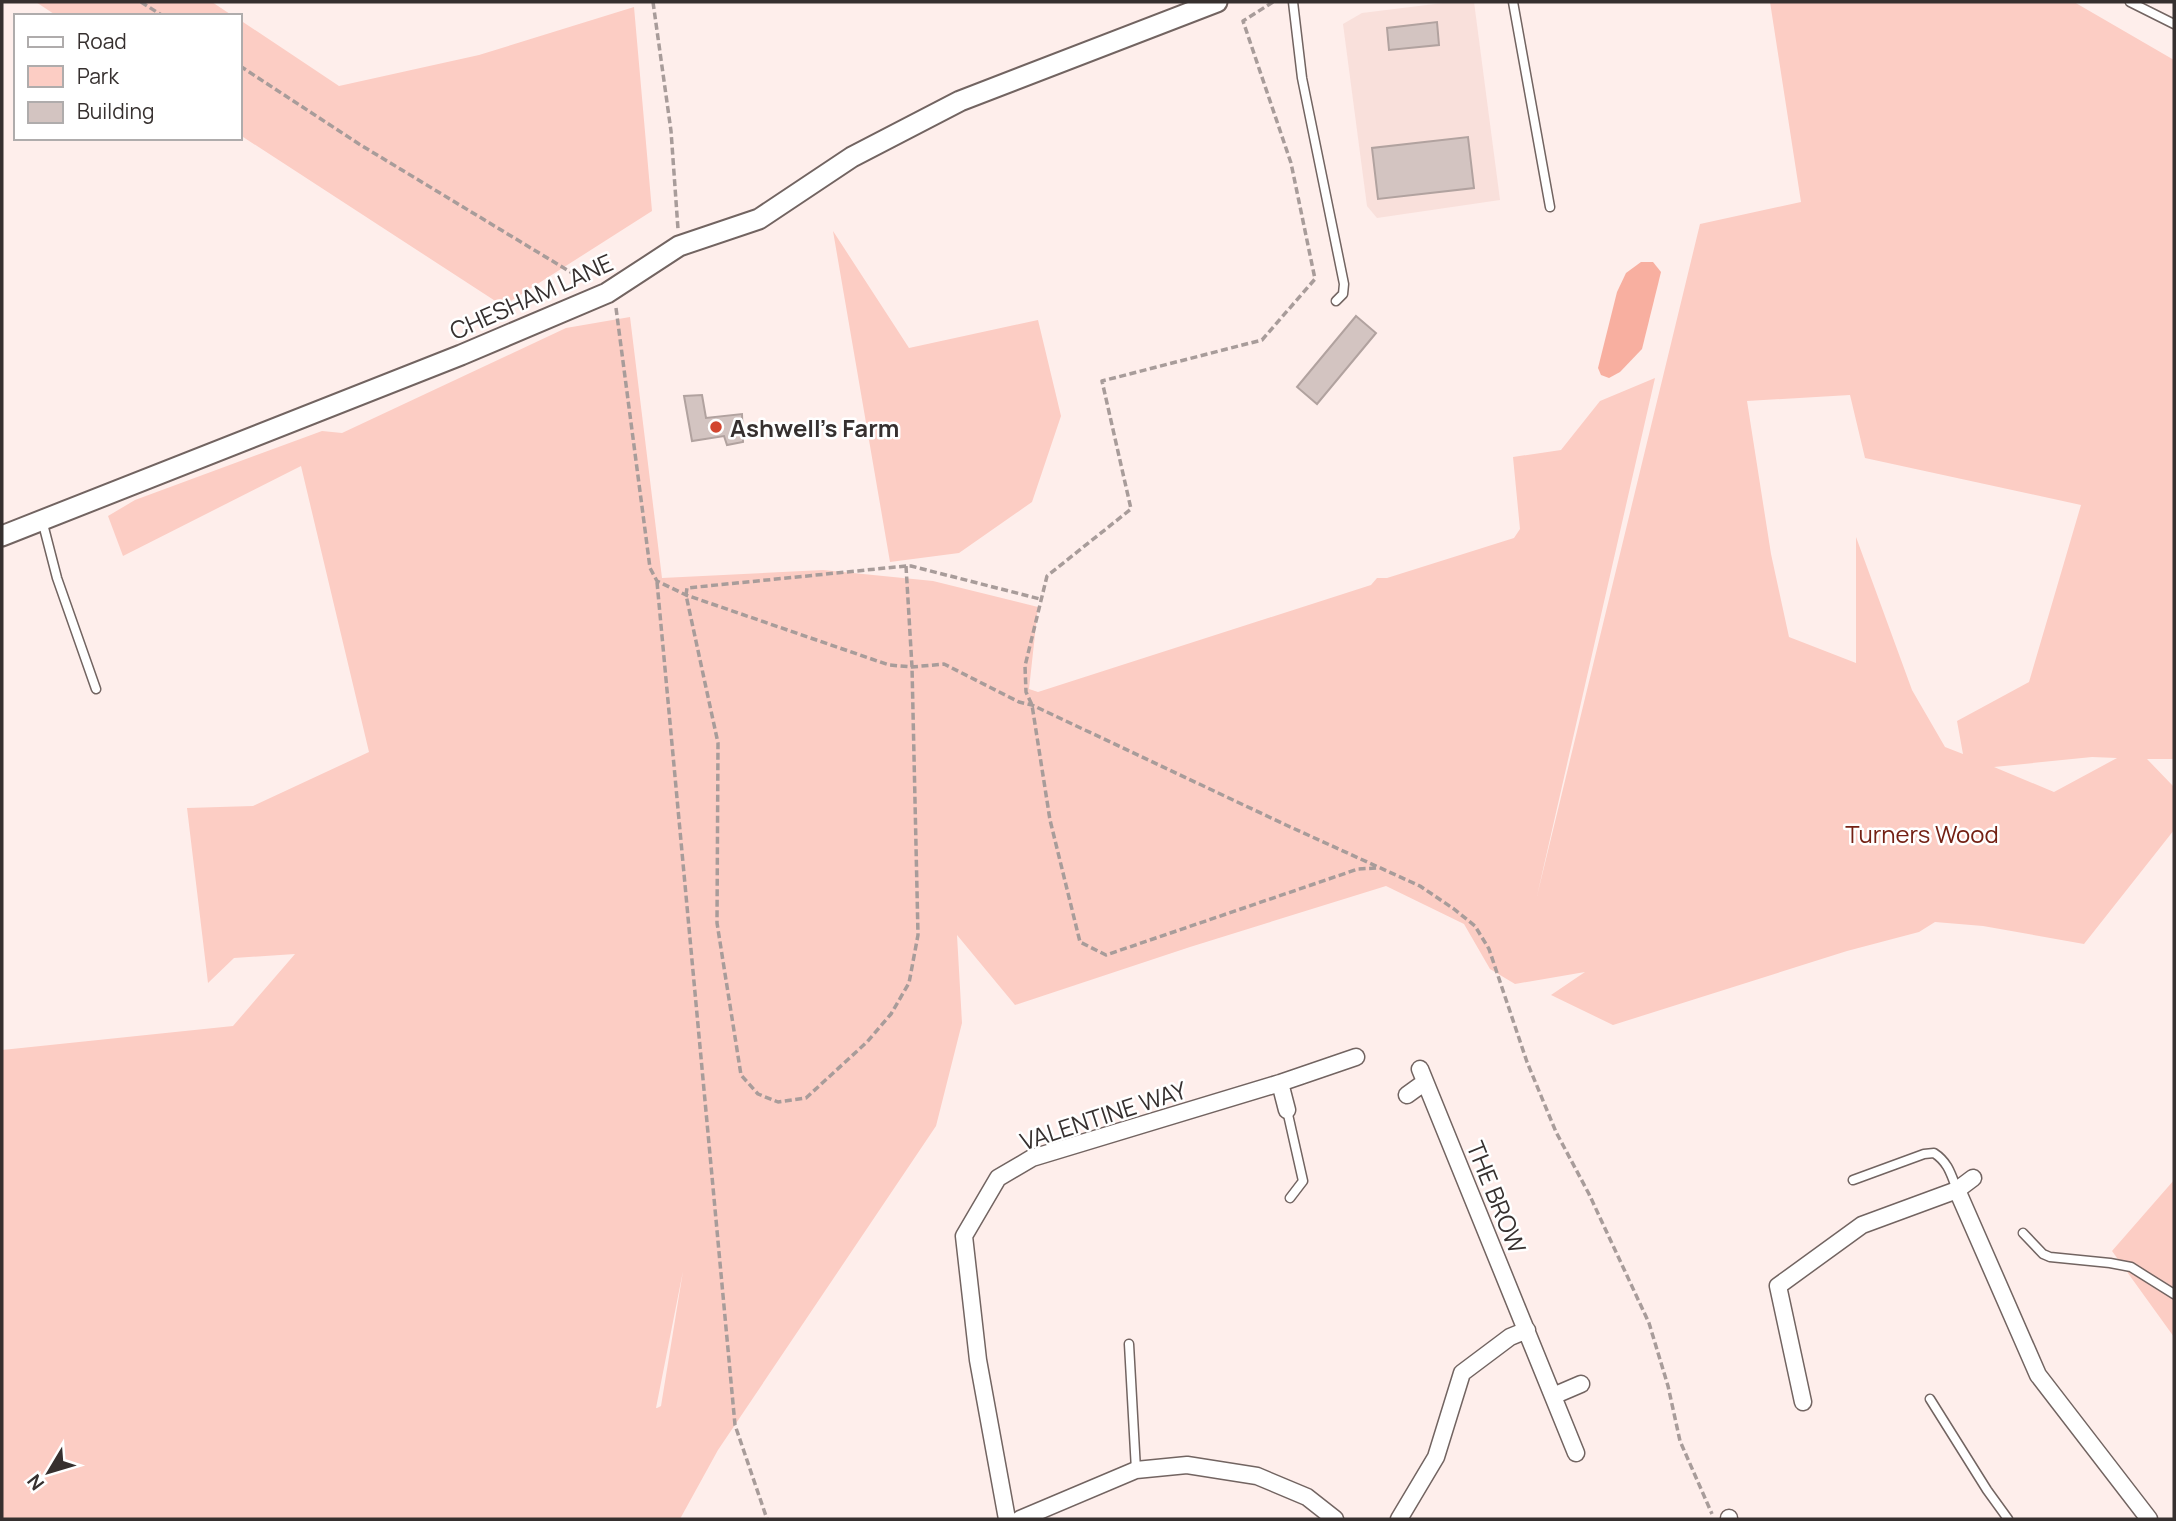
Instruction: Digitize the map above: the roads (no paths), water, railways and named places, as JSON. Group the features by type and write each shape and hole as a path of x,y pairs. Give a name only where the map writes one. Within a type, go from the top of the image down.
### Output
{"street":[{"name":"CHESHAM LANE","path":"2,536 461,355 611,291 679,246 759,219 852,157 960,101 1217,2"},
{"name":"VALENTINE WAY","path":"1007,1519 978,1360 964,1236 998,1178 1032,1158 1280,1083 1356,1057"},
{"name":"THE BROW","path":"1406,1095 1422,1076 1576,1452"},
{"path":"1280,1083 1287,1110"},
{"path":"1803,1402 1778,1286 1862,1225 1957,1190 1973,1178"},
{"path":"1957,1190 2038,1375 2149,1519"},
{"path":"1399,1519 1436,1457 1462,1373 1510,1337 1527,1330"},
{"path":"1553,1396 1581,1384"},
{"path":"1020,1519 1136,1470 1187,1465 1257,1476 1307,1497 1335,1519"}],"lane":[{"path":"1293,2 1301,78 1344,284 1343,293 1336,301"},
{"path":"1513,2 1550,207"},
{"path":"2130,2 2174,23"},
{"path":"42,520 57,578 96,688"},
{"path":"1287,1110 1303,1181 1290,1198"},
{"path":"1853,1180 1924,1154 1934,1153 1948,1166 1957,1190"},
{"path":"2023,1233 2043,1254 2050,1257 2110,1263 2131,1268 2174,1294"},
{"path":"1129,1343 1136,1470"},
{"path":"1930,1399 2008,1519"}],"place":[{"name":"Ashwell's Farm","path":"716,427"}],"park label":[{"name":"Turners Wood","path":"1922,833"}]}
